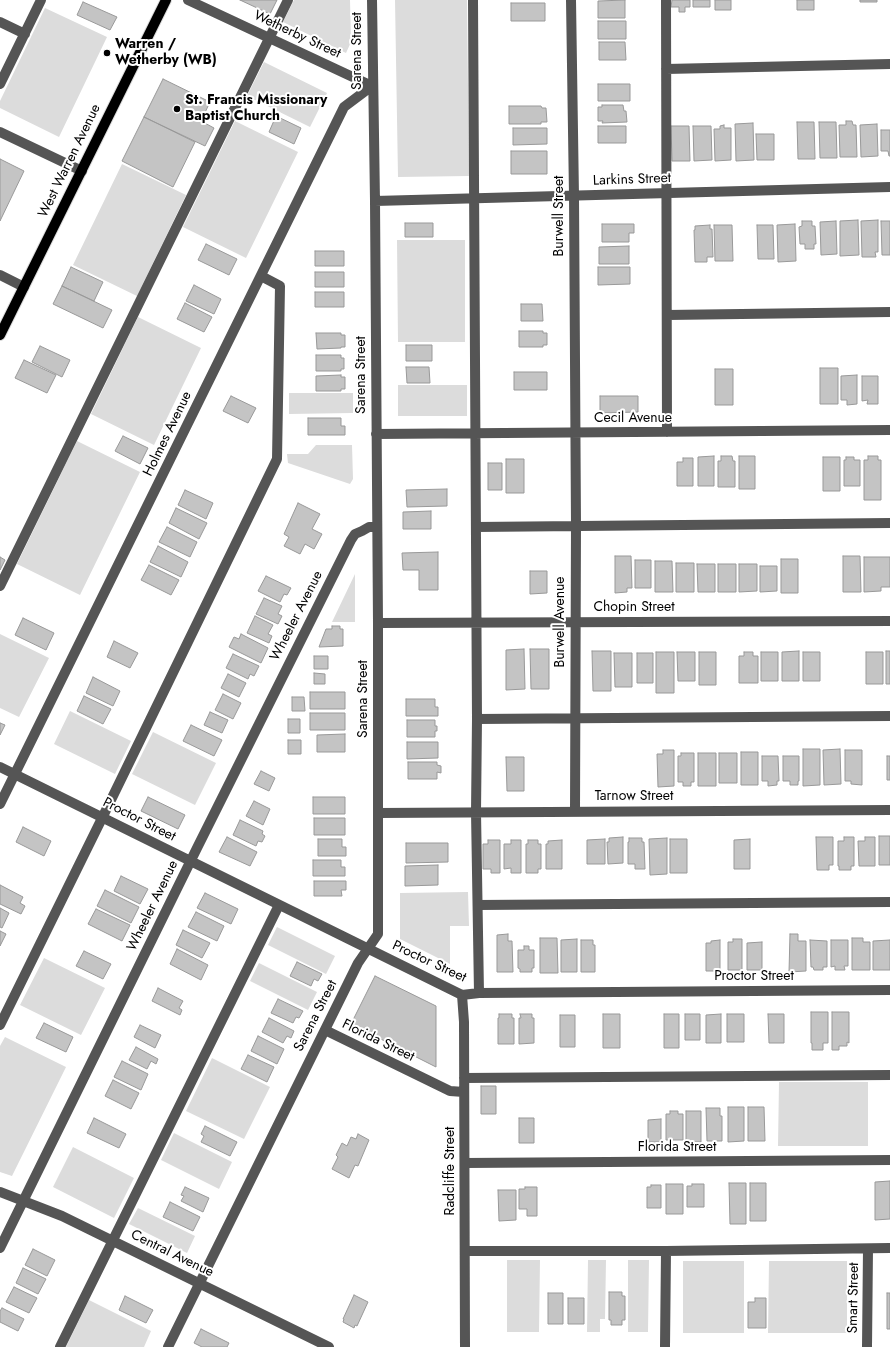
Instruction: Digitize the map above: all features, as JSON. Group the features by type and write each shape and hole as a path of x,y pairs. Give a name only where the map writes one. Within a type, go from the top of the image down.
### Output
{"main road":[{"name":"West Warren Avenue","path":"0,335 166,0"}],"street":[{"path":"0,84 41,0"},
{"name":"Wetherby Street","path":"188,0 372,86"},
{"path":"0,586 288,0"},
{"name":"Sarena Street","path":"168,1347 358,963 378,934 378,623 372,0"},
{"path":"473,0 477,719 476,812 479,993"},
{"name":"Burwell Street","path":"571,0 575,433"},
{"path":"666,0 666,432"},
{"path":"0,22 25,34"},
{"path":"666,69 890,64"},
{"name":"Holmes Avenue","path":"0,804 344,107 372,86"},
{"path":"0,132 82,171"},
{"name":"Larkins Street","path":"375,201 890,188"},
{"path":"0,275 24,286"},
{"path":"0,1025 278,459 280,286 261,276"},
{"path":"667,315 890,312"},
{"name":"Cecil Avenue","path":"376,434 890,430"},
{"name":"Burwell Avenue","path":"575,433 575,811"},
{"path":"476,527 890,523"},
{"name":"Wheeler Avenue","path":"0,1248 190,861 351,540 356,534 369,527 377,527"},
{"name":"Chopin Street","path":"378,623 476,624 890,621"},
{"path":"477,719 890,716"},
{"name":"Proctor Street","path":"0,767 462,995 479,993 890,990"},
{"name":"Tarnow Street","path":"378,813 890,810"},
{"path":"478,905 890,902"},
{"path":"60,1347 279,905"},
{"name":"Radcliffe Street","path":"462,995 464,1022 465,1347"},
{"name":"Florida Street","path":"325,1030 450,1091 464,1092"},
{"path":"464,1078 890,1075"},
{"name":"Florida Street","path":"465,1164 890,1160"},
{"name":"Central Avenue","path":"0,1192 62,1216 329,1347"},
{"path":"465,1251 666,1251 890,1248"},
{"name":"Smart Street","path":"867,1347 868,1249"},
{"path":"665,1347 666,1251"}],"shaded area":[{"path":"294,0 350,0 351,42 346,53 283,22"},
{"path":"395,0 467,0 469,176 398,177"},
{"path":"45,8 107,37 59,137 0,108 0,101"},
{"path":"264,62 327,93 310,127 247,96"},
{"path":"235,121 298,152 246,258 183,227"},
{"path":"122,164 186,195 137,296 73,265"},
{"path":"397,240 465,240 465,342 398,342"},
{"path":"138,317 201,348 154,445 91,414"},
{"path":"398,385 467,385 467,416 398,416"},
{"path":"289,393 353,393 353,413 289,414"},
{"path":"77,441 140,472 80,595 17,564"},
{"path":"316,445 352,445 353,479 350,484 288,463 287,454 308,454"},
{"path":"355,574 355,622 332,622"},
{"path":"0,634 49,658 19,717 0,708"},
{"path":"70,711 131,741 115,774 54,744"},
{"path":"153,732 216,763 195,805 132,774"},
{"path":"468,892 469,926 450,926 450,964 400,939 400,893"},
{"path":"277,927 335,956 326,974 268,945"},
{"path":"44,958 105,988 81,1035 20,1005"},
{"path":"259,963 317,992 308,1010 250,981"},
{"path":"5,1037 66,1067 12,1176 0,1172 0,1046"},
{"path":"212,1058 270,1087 244,1139 186,1111"},
{"path":"779,1082 868,1082 868,1146 778,1146"},
{"path":"174,1133 232,1162 219,1189 161,1160"},
{"path":"73,1147 134,1178 114,1218 53,1187"},
{"path":"138,1208 195,1236 187,1253 129,1224"},
{"path":"507,1260 540,1260 539,1332 507,1332"},
{"path":"588,1260 606,1260 605,1319 600,1319 600,1332 587,1332"},
{"path":"628,1260 649,1260 648,1332 628,1332"},
{"path":"683,1261 744,1261 744,1333 683,1333"},
{"path":"769,1261 847,1261 847,1333 768,1333"},
{"path":"89,1300 151,1331 144,1347 66,1347"}],"building":[{"path":"240,0 277,0 270,14"},
{"path":"625,0 625,18 598,18 598,1"},
{"path":"672,0 690,0 690,7 685,7 685,12 679,12 679,7 671,7"},
{"path":"693,0 710,0 710,7 693,7"},
{"path":"715,0 731,0 731,10 715,10"},
{"path":"797,0 814,0 814,10 797,10"},
{"path":"860,0 877,0 877,2 860,2"},
{"path":"83,2 117,17 110,30 77,15"},
{"path":"511,3 545,3 545,21 511,21"},
{"path":"598,21 626,21 626,39 598,39"},
{"path":"599,42 625,42 626,60 599,60"},
{"name":"St. Francis Missionary Baptist Church","path":"163,79 210,102 201,121 214,128 205,146 144,117"},
{"path":"598,84 630,84 630,101 598,101"},
{"path":"602,105 623,105 624,111 626,111 627,122 602,123 603,121 598,121 598,107 602,107"},
{"path":"509,106 541,106 542,108 546,108 547,122 541,122 541,124 509,124"},
{"path":"276,116 301,128 294,144 269,132"},
{"path":"144,117 195,142 173,187 122,161"},
{"path":"846,121 852,121 853,125 856,125 857,157 840,157 839,125 846,125"},
{"path":"797,122 814,122 815,159 798,159"},
{"path":"819,122 836,122 837,158 820,158"},
{"path":"753,123 754,160 736,161 735,124"},
{"path":"877,124 878,156 861,157 860,125"},
{"path":"724,125 724,128 731,128 731,160 715,161 714,129 720,129 720,126"},
{"path":"598,126 626,126 626,143 598,143"},
{"path":"671,126 689,126 690,161 672,161"},
{"path":"693,126 711,126 712,160 694,161"},
{"path":"513,128 547,128 547,144 513,145"},
{"path":"881,130 890,130 890,156 888,151 881,151"},
{"path":"756,134 774,134 774,160 757,160"},
{"path":"511,151 547,151 547,174 511,174"},
{"path":"0,159 24,171 0,221"},
{"path":"858,220 859,255 840,256 840,221"},
{"path":"878,220 878,252 875,252 876,257 862,257 861,221"},
{"path":"802,221 812,221 812,226 815,226 816,244 814,244 814,249 805,249 805,244 800,244 799,227 802,226"},
{"path":"836,221 837,254 821,255 820,222"},
{"path":"881,221 890,221 890,255 882,255"},
{"path":"405,223 433,223 433,237 405,237"},
{"path":"602,224 634,224 634,233 629,233 629,242 602,242"},
{"path":"795,224 796,261 778,262 777,225"},
{"path":"710,225 710,229 712,229 713,257 707,257 707,262 695,262 695,226"},
{"path":"714,225 732,225 733,261 715,261"},
{"path":"757,225 773,225 774,259 758,259"},
{"path":"206,244 237,259 229,275 198,260"},
{"path":"629,246 629,264 599,264 599,247"},
{"path":"315,251 344,251 344,266 315,266"},
{"path":"71,267 103,282 94,301 62,286"},
{"path":"598,267 630,267 630,284 598,285"},
{"path":"315,272 344,272 344,287 315,287"},
{"path":"194,285 221,299 214,314 186,301"},
{"path":"62,286 112,310 103,328 53,304"},
{"path":"315,292 344,292 344,307 315,307"},
{"path":"185,303 212,317 204,332 177,319"},
{"path":"521,304 542,304 543,321 521,321"},
{"path":"519,331 543,331 543,333 547,333 547,345 543,345 543,347 519,347"},
{"path":"316,333 341,333 341,335 345,335 345,347 317,349"},
{"path":"406,345 432,345 432,361 406,361"},
{"path":"40,346 70,360 62,377 32,362"},
{"path":"316,355 341,355 341,358 344,358 344,369 341,369 341,371 316,371"},
{"path":"24,360 56,375 47,393 15,378"},
{"path":"406,367 429,367 430,383 407,383"},
{"path":"820,368 838,368 838,404 820,404"},
{"path":"715,369 733,369 733,405 715,405"},
{"path":"514,372 547,372 547,390 514,390"},
{"path":"341,375 341,377 345,377 345,389 341,389 341,391 316,391 316,376"},
{"path":"857,375 857,404 847,405 847,400 841,400 841,376"},
{"path":"862,376 878,376 878,404 867,404 868,400 862,401"},
{"path":"231,396 256,408 248,423 223,411"},
{"path":"600,396 638,396 638,412 600,413"},
{"path":"308,418 341,418 341,426 345,426 345,435 308,435"},
{"path":"123,436 148,448 140,464 115,451"},
{"path":"714,456 714,486 698,486 698,457"},
{"path":"721,456 732,456 733,461 735,461 735,487 718,487 718,461 721,461"},
{"path":"739,456 755,456 755,489 739,489"},
{"path":"868,456 878,456 878,460 881,460 881,500 864,500 864,460 868,460"},
{"path":"823,457 840,457 840,491 823,491"},
{"path":"846,457 854,457 854,460 860,460 860,486 844,486 844,460 846,460"},
{"path":"683,458 693,458 693,486 677,486 677,462 683,462"},
{"path":"506,459 524,459 524,493 506,493"},
{"path":"488,463 502,463 502,490 488,490"},
{"path":"447,489 447,506 407,507 406,490"},
{"path":"185,490 213,503 206,519 178,505"},
{"path":"298,503 320,514 312,529 322,534 314,549 305,544 300,554 284,546 289,537 284,534"},
{"path":"176,508 207,523 199,539 169,523"},
{"path":"431,511 431,529 403,529 403,512"},
{"path":"167,527 197,542 190,557 159,542"},
{"path":"158,546 188,562 181,577 150,562"},
{"path":"438,552 438,590 419,590 419,570 403,570 402,553"},
{"path":"615,556 631,556 632,588 627,588 627,592 615,593"},
{"path":"843,556 860,556 861,592 843,592"},
{"path":"0,557 5,560 0,570"},
{"path":"864,557 890,557 890,587 881,587 881,591 864,592"},
{"path":"781,559 798,559 798,593 781,593"},
{"path":"635,560 651,560 651,588 635,588"},
{"path":"655,561 672,561 673,592 655,592"},
{"path":"676,563 694,563 694,592 676,592"},
{"path":"697,564 715,564 715,592 698,592"},
{"path":"718,564 736,564 736,592 718,592"},
{"path":"739,564 757,564 757,591 739,592"},
{"path":"149,565 179,580 171,595 141,580"},
{"path":"760,566 777,566 777,591 760,592"},
{"path":"530,571 547,571 547,593 530,594"},
{"path":"266,576 291,588 287,595 284,594 280,602 258,591"},
{"path":"264,598 282,606 278,614 282,616 278,624 256,614"},
{"path":"255,616 273,625 268,634 272,636 269,643 247,633"},
{"path":"23,618 54,633 46,650 15,635"},
{"path":"332,626 340,626 340,629 343,629 343,646 319,647 326,629 332,629"},
{"path":"241,634 268,648 261,663 229,647 234,637 239,639"},
{"path":"114,641 138,653 130,668 107,657"},
{"path":"524,649 525,689 506,690 506,650"},
{"path":"530,649 549,649 549,689 531,689"},
{"path":"592,651 611,651 611,691 593,691"},
{"path":"799,651 799,681 782,681 782,652"},
{"path":"886,651 890,651 890,684 886,684"},
{"path":"656,652 674,652 674,693 656,693"},
{"path":"677,652 695,652 695,681 678,681"},
{"path":"699,652 716,652 716,685 699,685"},
{"path":"744,652 753,652 753,656 758,656 758,683 739,683 739,656 744,656"},
{"path":"761,652 778,652 778,681 761,681"},
{"path":"803,652 820,652 820,681 803,681"},
{"path":"866,652 883,652 883,684 866,684"},
{"path":"614,653 632,653 632,687 615,687"},
{"path":"637,653 653,653 653,683 637,683"},
{"path":"233,654 259,666 254,676 250,674 248,679 226,668"},
{"path":"314,656 328,656 328,669 314,669"},
{"path":"314,673 325,674 325,684 314,684"},
{"path":"228,674 246,683 239,697 221,688"},
{"path":"93,677 120,691 113,706 86,693"},
{"path":"310,692 345,692 345,709 310,709"},
{"path":"223,694 241,703 233,719 215,710"},
{"path":"84,696 111,709 103,724 77,711"},
{"path":"292,697 304,697 305,711 292,711"},
{"path":"406,699 435,699 435,707 438,707 438,716 406,716"},
{"path":"210,712 228,720 222,733 204,725"},
{"path":"310,713 345,713 345,730 310,730"},
{"path":"288,719 300,719 300,733 288,733"},
{"path":"407,720 435,720 437,731 435,731 435,737 407,737"},
{"path":"0,723 5,725 0,735"},
{"path":"191,725 222,740 214,756 183,741"},
{"path":"345,734 345,752 317,752 317,735"},
{"path":"288,740 301,740 301,754 288,754"},
{"path":"407,742 438,742 438,758 407,759"},
{"path":"803,749 820,749 820,785 803,786"},
{"path":"840,749 841,784 824,785 823,750"},
{"path":"663,750 674,750 674,786 658,787 657,754 663,754"},
{"path":"845,750 862,750 862,785 851,784 851,781 845,781"},
{"path":"741,752 758,752 758,785 741,785"},
{"path":"681,753 694,753 694,782 691,782 691,786 683,786 683,782 678,782 678,756 681,756"},
{"path":"698,753 716,753 716,786 698,786"},
{"path":"719,753 737,753 737,783 719,783"},
{"path":"762,756 778,756 779,781 777,781 777,785 768,786 768,781 762,781"},
{"path":"783,756 799,756 798,785 790,785 790,781 783,781"},
{"path":"887,756 890,756 890,780 887,780"},
{"path":"506,757 524,757 524,791 507,791"},
{"path":"408,762 437,762 437,765 441,766 441,773 437,772 437,779 408,779"},
{"path":"261,771 275,778 269,791 254,784"},
{"path":"148,797 185,815 178,829 141,811"},
{"path":"313,797 345,797 345,814 313,814"},
{"path":"254,801 270,809 263,825 246,816"},
{"path":"314,818 345,818 345,835 314,835"},
{"path":"240,820 263,831 262,834 265,836 262,842 258,841 256,846 233,835"},
{"path":"23,827 51,841 44,856 16,842"},
{"path":"879,836 890,836 890,865 879,865"},
{"path":"227,837 257,852 250,866 219,852"},
{"path":"623,837 623,863 608,864 607,842 609,842 609,838"},
{"path":"816,837 833,837 833,865 829,865 829,870 817,870"},
{"path":"844,837 854,837 854,866 851,866 851,870 839,870 838,866 838,841 844,841"},
{"path":"865,837 875,837 875,866 859,866 858,841 865,841"},
{"path":"629,838 642,838 642,842 644,842 645,869 635,869 635,864 628,864"},
{"path":"667,838 667,874 650,875 649,839"},
{"path":"318,839 342,839 342,847 346,847 346,856 318,856"},
{"path":"605,839 605,864 587,864 587,840"},
{"path":"670,839 687,839 687,873 670,873"},
{"path":"750,839 750,869 734,869 734,840"},
{"path":"488,840 500,840 500,873 491,873 491,869 483,869 483,844 488,844"},
{"path":"511,840 521,840 521,873 511,873 511,868 504,869 504,844 511,844"},
{"path":"528,840 538,840 538,844 541,844 541,869 538,869 538,873 526,873 526,844 528,844"},
{"path":"562,840 562,869 546,869 546,844 548,844 548,841"},
{"path":"406,843 448,843 448,862 406,863"},
{"path":"313,860 341,860 341,867 345,867 345,876 313,876"},
{"path":"438,865 438,885 405,886 405,866"},
{"path":"121,876 148,889 140,904 114,891"},
{"path":"314,881 346,881 346,890 341,890 342,896 314,896"},
{"path":"0,885 23,897 20,903 25,906 21,914 0,904"},
{"path":"105,890 139,907 131,923 97,906"},
{"path":"205,893 238,909 231,924 197,908"},
{"path":"0,908 9,913 2,928 0,927"},
{"path":"96,909 130,925 122,941 88,924"},
{"path":"196,912 224,926 217,941 188,927"},
{"path":"183,930 210,943 202,958 176,945"},
{"path":"0,931 6,934 0,946"},
{"path":"508,934 508,941 512,941 513,972 497,972 497,935"},
{"path":"790,934 798,934 798,941 806,941 806,971 789,972"},
{"path":"540,938 557,938 558,973 540,973"},
{"path":"852,938 863,938 863,942 870,942 870,970 852,970"},
{"path":"577,939 577,972 561,972 561,940"},
{"path":"733,939 742,939 742,970 728,970 728,942 733,942"},
{"path":"581,940 593,940 593,945 595,945 595,972 581,972"},
{"path":"720,940 720,971 706,971 706,943"},
{"path":"810,940 827,941 827,967 823,967 823,970 814,970 813,967 811,967"},
{"path":"831,940 848,940 848,966 844,966 845,970 835,970 835,966 831,967"},
{"path":"890,940 890,970 873,970 873,941"},
{"path":"762,942 762,970 747,970 747,943"},
{"path":"524,946 529,946 529,950 534,950 534,968 532,968 532,972 520,972 520,969 518,968 518,950 524,950"},
{"path":"177,949 208,965 201,980 170,964"},
{"path":"84,951 111,964 103,979 76,966"},
{"path":"297,962 322,974 318,981 314,979 311,986 290,976"},
{"path":"375,976 436,1006 436,1067 351,1024"},
{"path":"158,988 183,1001 179,1008 182,1010 180,1015 152,1001"},
{"path":"278,999 303,1011 299,1018 296,1017 293,1023 271,1013"},
{"path":"811,1012 828,1012 828,1043 823,1043 823,1050 812,1050"},
{"path":"832,1012 849,1012 849,1043 847,1042 847,1046 839,1046 839,1050 832,1050"},
{"path":"499,1014 512,1014 512,1018 514,1018 514,1044 498,1044"},
{"path":"520,1014 532,1014 532,1018 534,1018 534,1043 519,1044"},
{"path":"603,1014 620,1014 620,1048 603,1048"},
{"path":"664,1014 679,1014 679,1048 664,1048"},
{"path":"685,1014 700,1014 700,1040 685,1040"},
{"path":"721,1014 721,1043 706,1043 706,1015"},
{"path":"727,1014 744,1014 744,1042 727,1042"},
{"path":"768,1014 784,1014 784,1043 769,1043"},
{"path":"560,1015 575,1015 575,1047 560,1047"},
{"path":"269,1018 294,1031 291,1038 287,1036 283,1043 262,1032"},
{"path":"44,1023 73,1037 66,1052 36,1038"},
{"path":"140,1025 161,1035 155,1048 134,1037"},
{"path":"258,1036 284,1049 277,1064 251,1051"},
{"path":"136,1047 158,1059 156,1064 151,1061 147,1069 129,1060"},
{"path":"248,1055 274,1067 267,1082 241,1069"},
{"path":"122,1061 148,1074 141,1090 114,1077"},
{"path":"113,1080 139,1093 131,1109 105,1096"},
{"path":"481,1086 496,1086 496,1114 481,1114"},
{"path":"728,1107 744,1107 744,1141 728,1142"},
{"path":"748,1107 764,1107 765,1141 748,1141"},
{"path":"706,1108 720,1108 720,1116 722,1116 722,1141 707,1141"},
{"path":"670,1111 678,1111 678,1114 683,1114 683,1140 666,1140 666,1114 670,1114"},
{"path":"686,1111 701,1111 701,1142 686,1142"},
{"path":"94,1118 126,1134 119,1148 87,1133"},
{"path":"519,1118 534,1118 534,1143 519,1143"},
{"path":"661,1119 661,1142 648,1142 648,1120"},
{"path":"205,1126 237,1142 230,1156 201,1142 204,1136 201,1134"},
{"path":"358,1134 369,1140 358,1166 355,1165 349,1178 332,1169 338,1157 336,1155 342,1143 347,1146 351,1137 356,1139"},
{"path":"890,1181 890,1219 875,1220 875,1182"},
{"path":"729,1183 746,1183 746,1224 730,1224"},
{"path":"750,1183 766,1183 766,1221 750,1221"},
{"path":"666,1184 683,1184 683,1214 666,1214"},
{"path":"692,1184 704,1184 704,1207 687,1207 687,1186 692,1186"},
{"path":"651,1185 661,1185 661,1208 647,1208 647,1187 651,1187"},
{"path":"185,1187 209,1198 203,1212 181,1201 184,1196 181,1195"},
{"path":"525,1187 537,1187 537,1216 527,1216 527,1209 519,1209 519,1189 525,1189"},
{"path":"498,1190 516,1190 516,1220 499,1221"},
{"path":"170,1202 200,1217 193,1231 163,1217"},
{"path":"33,1249 55,1260 47,1276 25,1265"},
{"path":"23,1268 46,1279 38,1294 16,1283"},
{"path":"14,1287 37,1298 29,1313 6,1302"},
{"path":"609,1292 622,1292 622,1296 625,1296 625,1320 622,1320 622,1325 611,1325 611,1320 609,1320"},
{"path":"548,1293 563,1293 563,1324 548,1324"},
{"path":"887,1293 890,1293 890,1329 887,1329"},
{"path":"354,1295 368,1302 357,1326 355,1325 354,1328 343,1322 343,1319"},
{"path":"125,1296 153,1310 146,1323 119,1310"},
{"path":"568,1298 584,1298 584,1324 568,1324"},
{"path":"755,1298 766,1298 766,1328 748,1328 748,1302 755,1302"},
{"path":"2,1308 24,1319 18,1331 0,1322 0,1311"},
{"path":"201,1329 229,1343 227,1347 202,1347 194,1343"}],"place":[{"name":"Warren / Wetherby (WB)","path":"107,53"},
{"name":"St. Francis Missionary Baptist Church","path":"177,109"}]}
